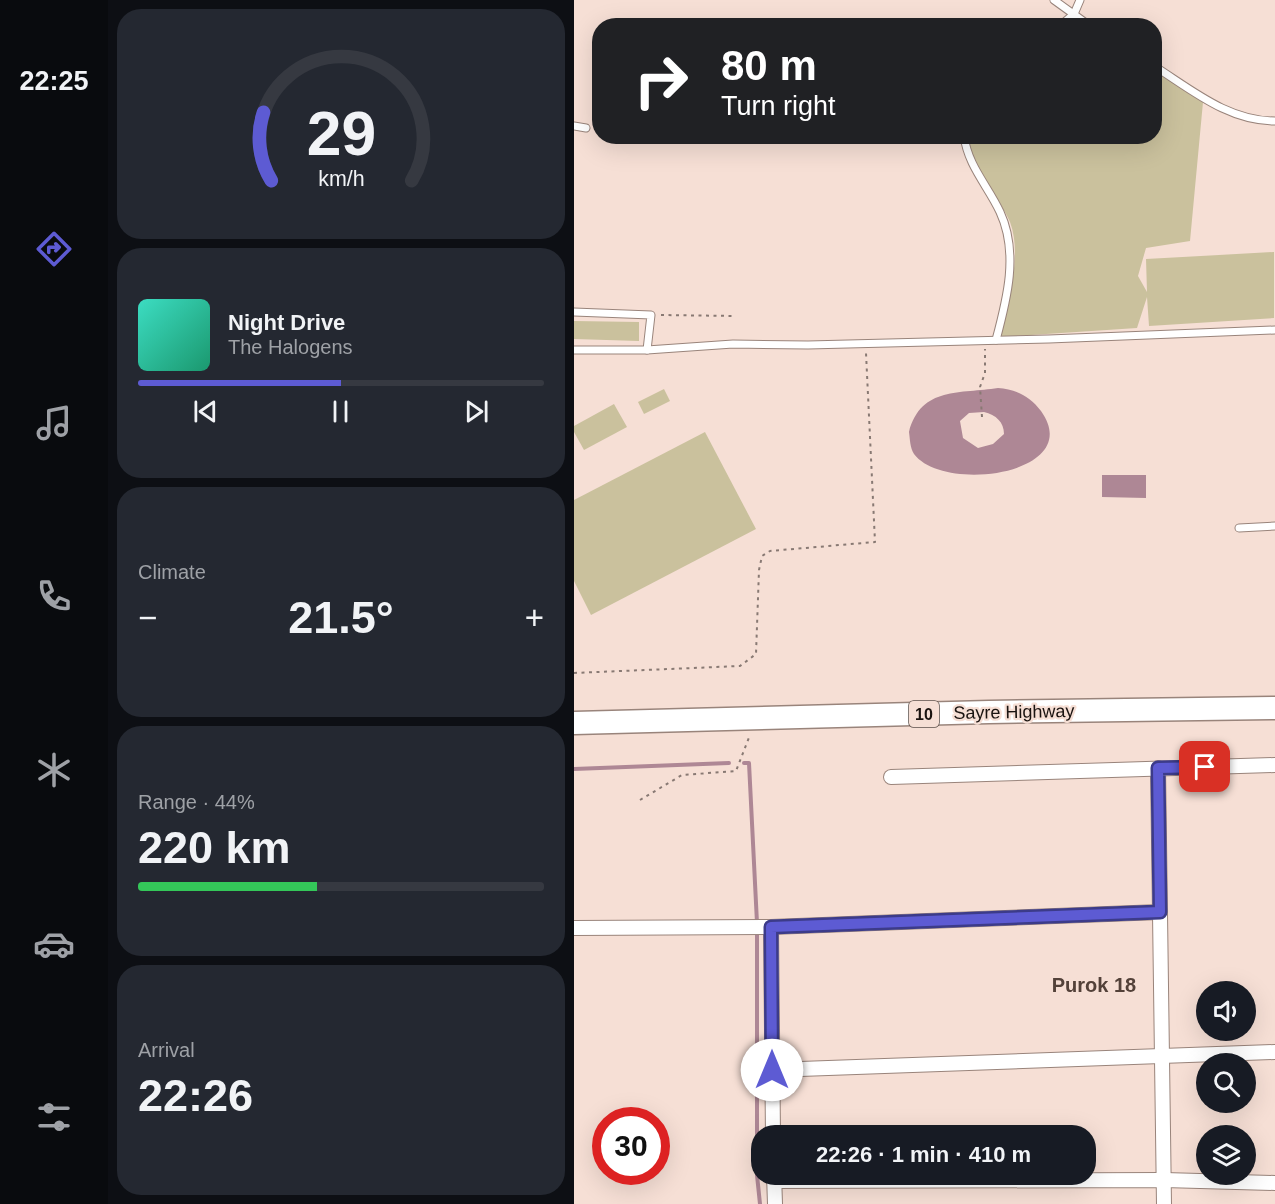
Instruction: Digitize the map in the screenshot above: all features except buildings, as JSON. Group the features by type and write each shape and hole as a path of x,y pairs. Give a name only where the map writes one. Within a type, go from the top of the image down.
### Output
{"highway":[{"name":"Sayre Highway","path":"574,723 1274,708"}],"street":[{"path":"890,777 1274,765"},
{"path":"1158,768 1164,1204"},
{"path":"574,928 771,927 1160,912"},
{"path":"771,927 773,1125"},
{"path":"772,1070 1274,1052"},
{"path":"1096,1180 1274,1183"},
{"path":"774,1185 775,1204"}],"lane":[{"path":"1054,0 1079,18"},
{"path":"1069,18 1074,14 1080,0"},
{"path":"1162,71 1221,109 1243,117 1274,121"},
{"path":"574,126 586,128"},
{"path":"966,144 969,160 1000,211 1006,228 1010,254 1008,297 996,340"},
{"path":"574,312 651,315 647,350"},
{"path":"574,350 647,350 733,344 865,344 1274,330"},
{"path":"1239,528 1274,526"}],"path":[{"path":"651,315 736,316"},
{"path":"982,417 980,387 985,373 985,340"},
{"path":"574,673 740,666 756,654 759,570 762,556 770,551 875,542 865,344"},
{"path":"640,800 682,776 736,771 757,718"}],"shaded area":[{"path":"1162,74 1203,102 1190,241 1146,248 1138,276 1147,292 1146,259 1274,252 1274,318 1149,326 1147,297 1137,328 1001,337 1013,280 1014,236 1006,213 971,155 967,144 1162,144"},
{"path":"574,321 639,322 639,341 574,339"},
{"path":"998,388 1022,394 1041,411 1050,433 1044,450 1029,463 1006,471 979,475 953,473 930,466 914,454 909,432 915,417 933,399 957,392","holes":["969,413 988,413 1001,423 1004,434 993,444 978,448 963,438 960,421"]},
{"path":"664,389 670,401 644,414 638,402"},
{"path":"614,404 627,427 584,450 574,432 574,426"},
{"path":"705,432 756,529 591,615 574,581 574,500"},
{"path":"1102,475 1146,475 1146,498 1102,497"}],"waterway":[{"path":"574,769 729,763"},
{"path":"744,763 749,763 757,923"},
{"path":"757,935 757,1175 760,1204"}],"district":[{"name":"Purok 18","path":"1094,985"}],"route":[{"path":"772,1070 771,927 1160,912 1158,768 1205,767"}]}
